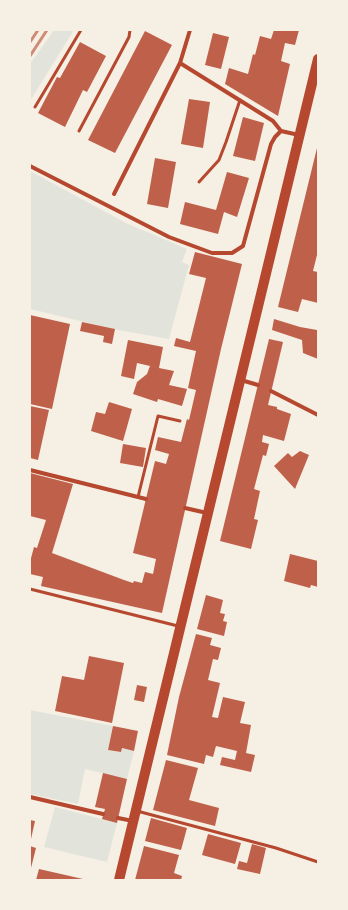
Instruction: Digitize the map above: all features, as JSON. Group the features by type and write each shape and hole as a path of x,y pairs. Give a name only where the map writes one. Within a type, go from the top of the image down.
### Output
{"main road":[{"path":"119,880 318,59"}],"street":[{"path":"114,194 180,63 190,30"},
{"path":"180,63 274,121 281,131 299,135"},
{"path":"30,166 169,237 212,253 232,253 243,246 271,144 281,131"},
{"path":"241,380 258,385"},
{"path":"271,391 318,415"},
{"path":"30,470 146,499"},
{"path":"186,508 208,514"},
{"path":"30,798 103,814"},
{"path":"118,818 134,821"}],"lane":[{"path":"35,107 81,30"},
{"path":"79,131 128,37 130,30"},
{"path":"199,182 219,160 240,100"},
{"path":"138,497 158,416 180,421"},
{"path":"30,589 180,626"},
{"path":"137,810 276,848 318,862"}],"shaded area":[{"path":"54,30 74,30 30,101 30,64"},
{"path":"30,171 126,223 187,249 182,262 189,265 169,339 118,330 30,309"},
{"path":"30,710 113,726 108,750 121,752 122,748 134,751 127,779 85,769 78,804 30,794"},
{"path":"55,807 117,823 107,862 44,847"}],"building":[{"path":"274,30 299,30 295,45 285,43 281,61 290,64 278,116 225,84 229,68 248,74 253,54 255,55 260,36 271,39"},
{"path":"145,31 172,45 115,153 88,140"},
{"path":"213,33 229,37 221,69 205,65"},
{"path":"80,42 106,56 87,92 83,90 65,127 38,113 57,77 60,78"},
{"path":"189,99 210,102 203,148 181,144"},
{"path":"243,117 264,123 255,161 233,156"},
{"path":"317,148 318,251 313,271 318,272 318,303 302,299 298,312 278,307"},
{"path":"155,158 176,162 168,208 147,204"},
{"path":"227,172 249,178 237,217 224,212 218,234 180,224 185,202 216,210"},
{"path":"195,252 242,264 221,349 162,613 41,586 43,577 30,574 30,562 34,547 37,548 46,520 30,516 30,473 73,484 52,553 133,583 134,581 142,583 145,572 153,574 156,559 133,553 155,461 166,464 169,454 155,450 158,437 181,442 187,419 189,420 196,390 188,388 196,351 174,346 176,338 190,342 206,278 189,274"},
{"path":"30,315 70,324 52,409 30,404"},
{"path":"274,319 300,327 317,330 318,327 318,359 303,353 302,340 272,330"},
{"path":"82,322 115,329 112,344 103,342 104,336 80,331"},
{"path":"269,339 283,342 268,405 277,407 277,409 291,414 284,441 263,435 262,442 269,444 266,456 263,455 254,489 260,491 254,519 258,520 251,549 220,541"},
{"path":"128,340 163,347 159,368 174,371 169,385 187,389 182,406 158,399 157,402 133,394 137,382 147,374 150,366 137,363 134,379 121,376"},
{"path":"109,402 132,409 123,441 91,431 96,412 105,414"},
{"path":"30,406 49,410 38,460 30,458"},
{"path":"123,444 146,448 143,467 120,463"},
{"path":"300,451 309,455 295,489 274,466 288,453 292,457"},
{"path":"290,554 318,561 318,587 311,585 310,588 284,581"},
{"path":"206,595 223,600 220,613 225,614 223,621 227,622 224,636 197,629"},
{"path":"196,634 212,638 210,645 221,648 218,660 213,659 208,680 220,683 212,717 218,718 223,697 245,702 240,723 251,725 246,753 255,755 251,772 220,765 222,757 235,760 237,751 216,746 213,757 206,755 204,764 167,755 179,697"},
{"path":"89,656 124,663 112,723 55,711 62,676 84,680"},
{"path":"137,685 147,687 144,702 134,700"},
{"path":"113,726 138,731 134,751 122,748 121,752 108,750"},
{"path":"166,760 198,768 189,800 219,808 215,826 153,810"},
{"path":"103,773 127,779 117,823 102,819 105,809 95,807"},
{"path":"151,818 187,828 181,850 145,841"},
{"path":"30,820 35,821 31,839 30,839"},
{"path":"208,834 241,843 235,864 202,855"},
{"path":"252,844 266,848 260,874 237,869 239,861 247,863"},
{"path":"30,846 36,848 31,868 30,868"},
{"path":"144,846 179,855 174,873 182,876 181,880 135,880"},
{"path":"39,869 83,879 83,880 36,880"}],"railway":[{"path":"30,42 38,30"},
{"path":"30,56 47,30"}]}
